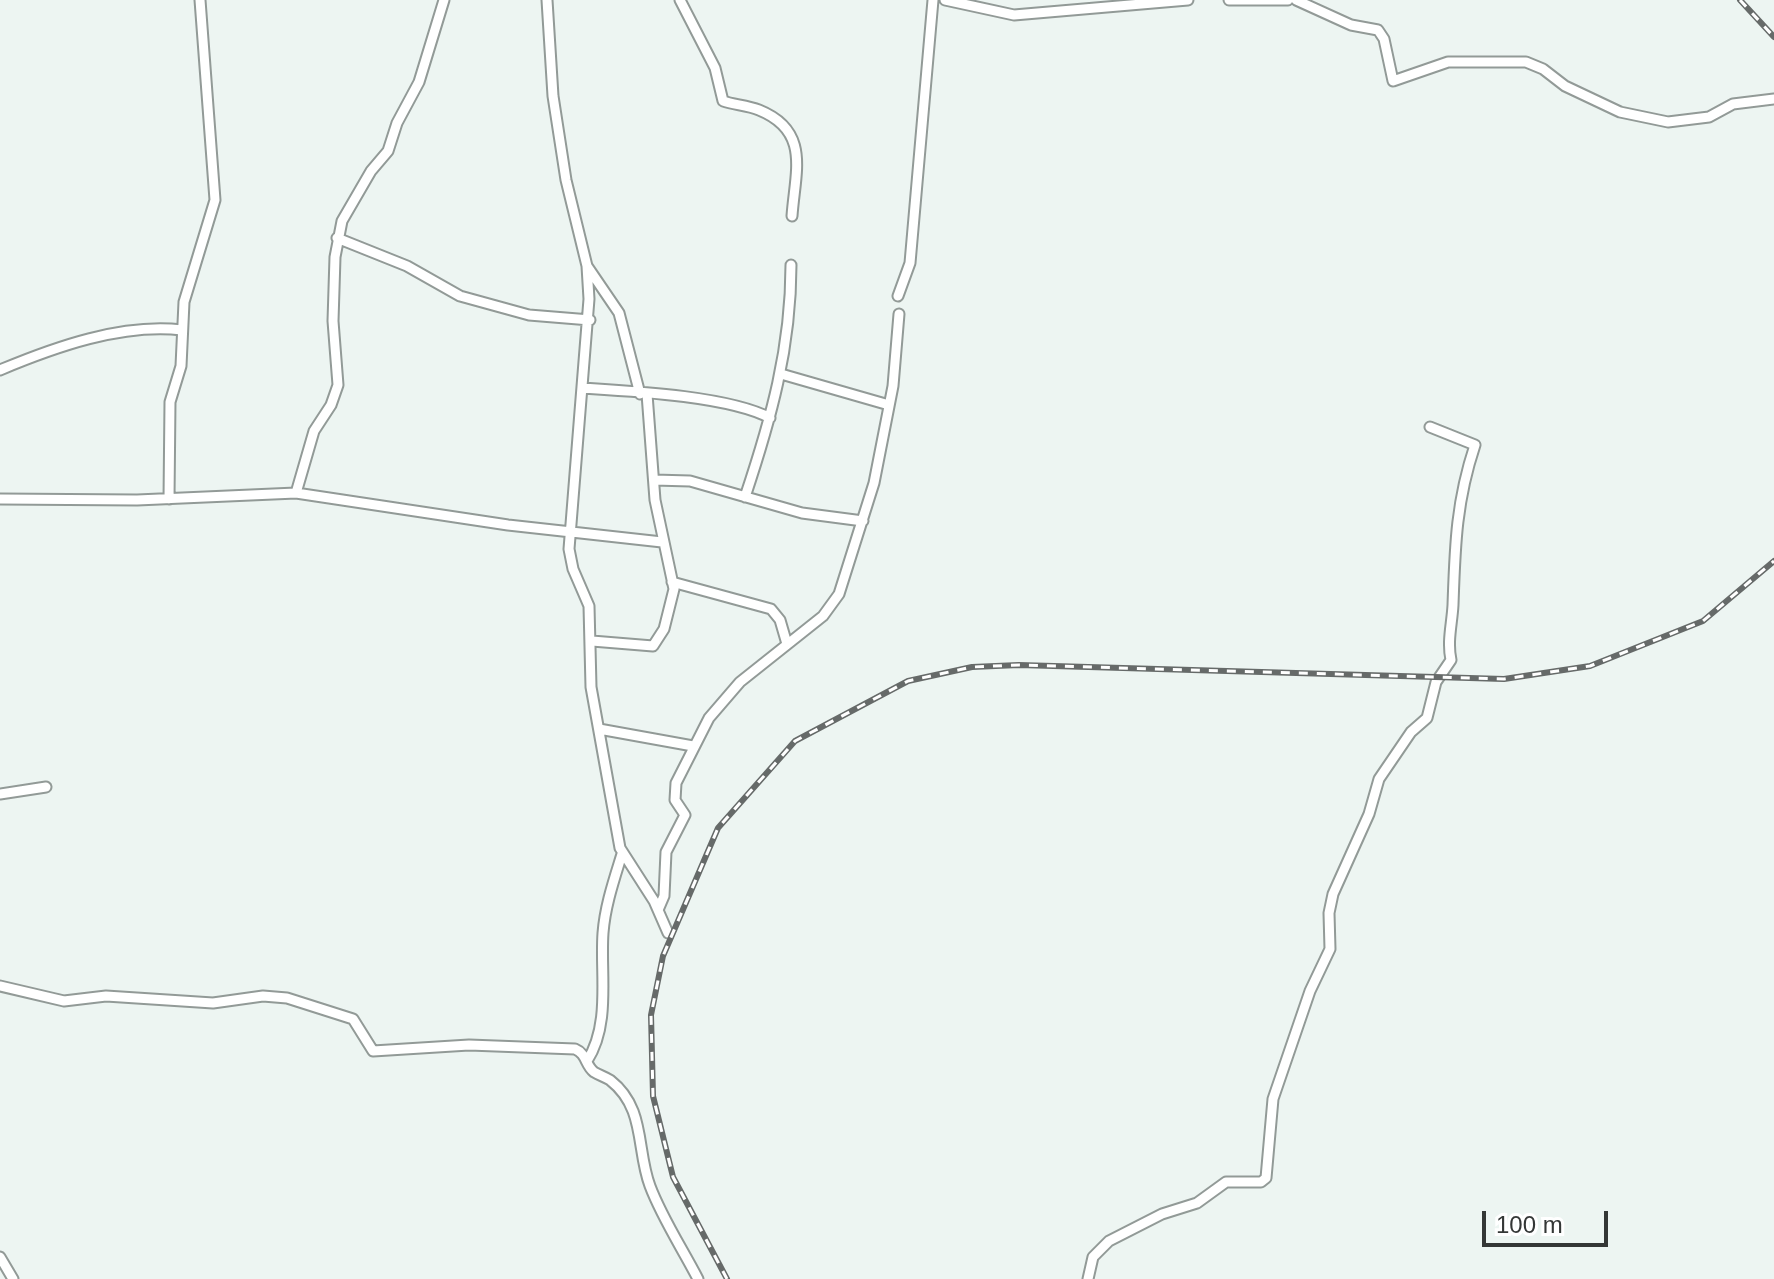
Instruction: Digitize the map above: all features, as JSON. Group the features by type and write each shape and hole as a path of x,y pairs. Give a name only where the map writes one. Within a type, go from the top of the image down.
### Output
{"street":[{"path":"169,499 170,402 181,366 188,282 215,200 200,0"},
{"path":"296,493 314,431 331,405 338,385 333,327 337,238 348,207 388,151 397,123 416,90 444,0"},
{"path":"547,0 553,96 566,180 587,266 590,320 569,533 573,569 589,606 591,687 605,778 622,854 658,910 668,933"},
{"path":"680,0 715,68 723,101 758,109 780,120 792,136 797,156 792,216"},
{"path":"898,296 910,263 933,0"},
{"path":"945,0 1014,15 1188,0"},
{"path":"1229,0 1288,0"},
{"path":"1296,0 1351,25 1378,30 1384,39 1393,81 1448,62 1526,62 1543,69 1565,86 1620,112 1668,122 1709,117 1733,104 1774,99"},
{"path":"337,238 407,266 460,296 529,315 590,320"},
{"path":"745,497 770,418 791,325 791,265"},
{"path":"587,266 619,313 644,394 662,542 674,593 664,629 656,644 647,647 592,641"},
{"path":"658,910 664,896 666,852 685,815 675,800 676,783 693,746 729,691 823,616 839,594 863,521 889,405 899,314"},
{"path":"0,370 130,330 157,327 182,330"},
{"path":"781,374 889,405"},
{"path":"776,392 799,379"},
{"path":"582,388 689,398 746,409 770,418"},
{"path":"1088,1279 1093,1257 1113,1239 1162,1214 1197,1203 1226,1182 1261,1182 1266,1178 1273,1099 1310,991 1330,949 1329,913 1336,887 1369,814 1379,779 1411,732 1427,718 1436,682 1451,660 1448,647 1453,606 1456,516 1475,445 1430,427"},
{"path":"654,480 690,481 802,513 863,521"},
{"path":"0,499 169,499 296,493 569,533 662,542"},
{"path":"672,582 771,609 780,620 787,644"},
{"path":"599,729 693,746"},
{"path":"0,794 46,787"},
{"path":"587,1061 594,1049 600,1021 607,905 622,854"},
{"path":"0,986 64,1001 106,996 200,1003 263,996 287,998 353,1019 370,1051 469,1045 561,1047 581,1051 592,1070 616,1085 636,1115 642,1137 642,1163 649,1184 698,1279"},
{"path":"0,1257 13,1279"}],"railway":[{"path":"1740,0 1774,37"},
{"path":"727,1279 673,1177 653,1096 651,1015 663,956 718,828 795,741 908,681 972,667 1019,665 1504,679 1590,666 1703,621 1774,561"}]}
